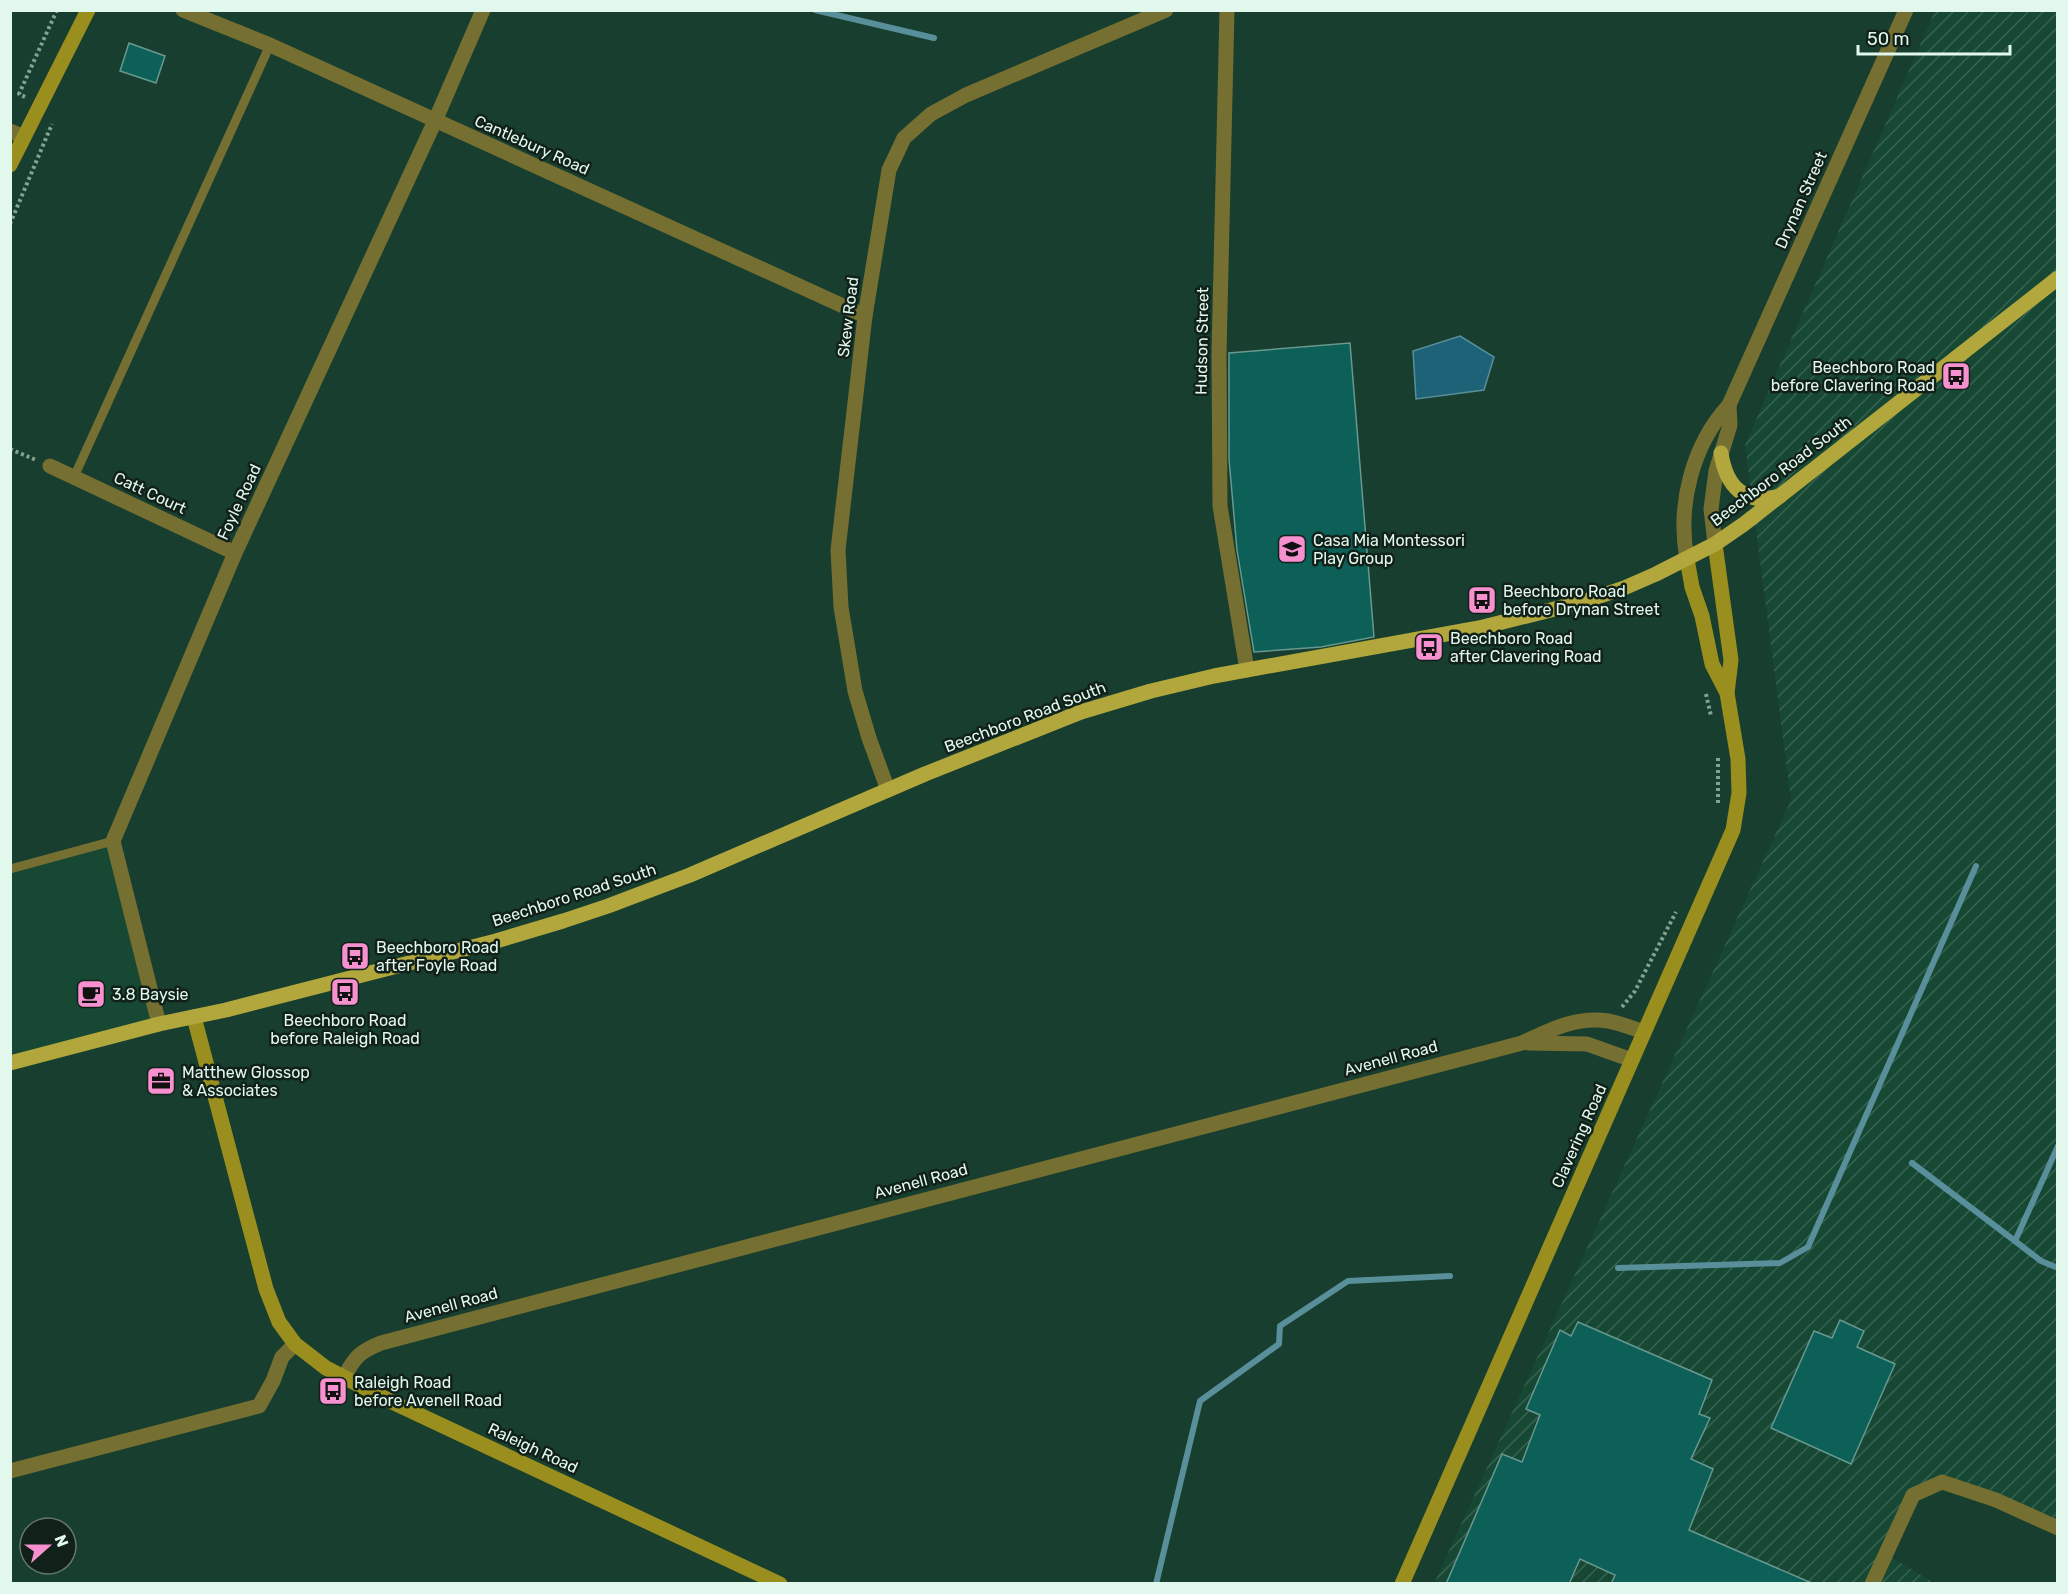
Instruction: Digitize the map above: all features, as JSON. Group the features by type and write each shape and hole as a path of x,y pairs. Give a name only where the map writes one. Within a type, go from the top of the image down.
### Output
{"main road":[{"name":"Beechboro Road South","path":"10,1063 496,941 608,906 708,867 888,790 1081,712 1151,691 1247,670 1479,628 1582,602 1624,588 1715,544 1783,495 2058,278"},
{"path":"1721,453 1724,471 1731,485 1744,495 1756,499 1769,499 1783,495"}],"street":[{"path":"10,165 17,134 88,10"},
{"name":"Cantlebury Road","path":"183,10 270,45 865,316"},
{"name":"Foyle Road","path":"113,841 235,553 435,121 483,10"},
{"name":"Skew Road","path":"888,790 855,691 840,607 838,550 865,316 889,170 904,138 932,114 966,95 1166,10"},
{"name":"Hudson Street","path":"1227,10 1219,354 1220,506 1247,670"},
{"name":"Drynan Street","path":"1687,559 1683,538 1684,510 1689,482 1711,428 1729,405 1906,10"},
{"name":"Drynan Street","path":"1715,544 1711,509 1716,471 1730,425 1729,405"},
{"name":"Catt Court","path":"50,466 235,553"},
{"name":"Clavering Road","path":"1402,1584 1733,830 1739,793 1738,759 1727,693 1731,660 1715,544"},
{"name":"Clavering Road","path":"1687,559 1712,664 1727,693"},
{"path":"113,841 159,1024"},
{"name":"Raleigh Road","path":"194,1017 266,1289 279,1323 296,1344 326,1368 405,1408 760,1579 780,1584"},
{"name":"Avenell Road","path":"344,1377 356,1357 363,1351 381,1343 1522,1043 1562,1024 1587,1020 1608,1021 1644,1032"},
{"name":"Avenell Road","path":"1522,1043 1587,1044 1632,1060"},
{"path":"10,1471 259,1406 273,1381 282,1357 296,1344"},
{"path":"1872,1584 1913,1496 1942,1482 1996,1500 2058,1528"}],"lane":[{"path":"74,477 270,45"},
{"path":"10,869 113,841"}],"path":[{"path":"19,94 57,10"},
{"path":"10,224 53,123"},
{"path":"10,449 50,466"},
{"path":"1704,683 1714,727"},
{"path":"1718,749 1718,806"},
{"path":"1619,1011 1635,991 1677,909"}],"shaded area":[{"path":"1935,11 2057,11 2057,1528 1942,1482 1913,1496 1886,1554 1934,1583 1434,1584 1791,800 1745,445"},
{"path":"108,843 153,1024 11,1060 11,869"}],"water":[{"path":"1460,336 1494,357 1484,390 1416,399 1413,351"}],"building":[{"path":"129,43 165,56 156,83 120,71"},
{"name":"Casa Mia Montessori Play Group","path":"1350,343 1374,637 1321,647 1254,652 1237,550 1229,459 1229,353"},
{"path":"1840,1320 1864,1331 1857,1347 1895,1364 1851,1464 1771,1428 1814,1331 1832,1338"},
{"path":"1578,1322 1712,1380 1699,1414 1710,1418 1691,1459 1713,1469 1689,1530 1814,1584 1611,1584 1615,1575 1580,1559 1569,1584 1446,1584 1502,1454 1522,1462 1540,1415 1526,1409 1560,1330 1571,1336"}],"waterway":[{"path":"815,10 934,38"},
{"path":"1618,1268 1780,1263 1808,1247 1976,866"},
{"path":"1912,1163 2015,1241 2058,1146"},
{"path":"2015,1241 2041,1261 2058,1268"},
{"path":"1156,1584 1200,1401 1279,1344 1280,1326 1348,1281 1450,1276"}],"place":[{"name":"Beechboro Road before Clavering Road","path":"1956,376"},
{"name":"Casa Mia Montessori Play Group","path":"1292,549"},
{"name":"Beechboro Road before Drynan Street","path":"1482,600"},
{"name":"Beechboro Road after Clavering Road","path":"1429,647"},
{"name":"Beechboro Road after Foyle Road","path":"355,956"},
{"name":"Beechboro Road before Raleigh Road","path":"345,992"},
{"name":"3.8 Baysie","path":"91,994"},
{"name":"Matthew Glossop & Associates","path":"161,1081"},
{"name":"Raleigh Road before Avenell Road","path":"333,1391"}]}
